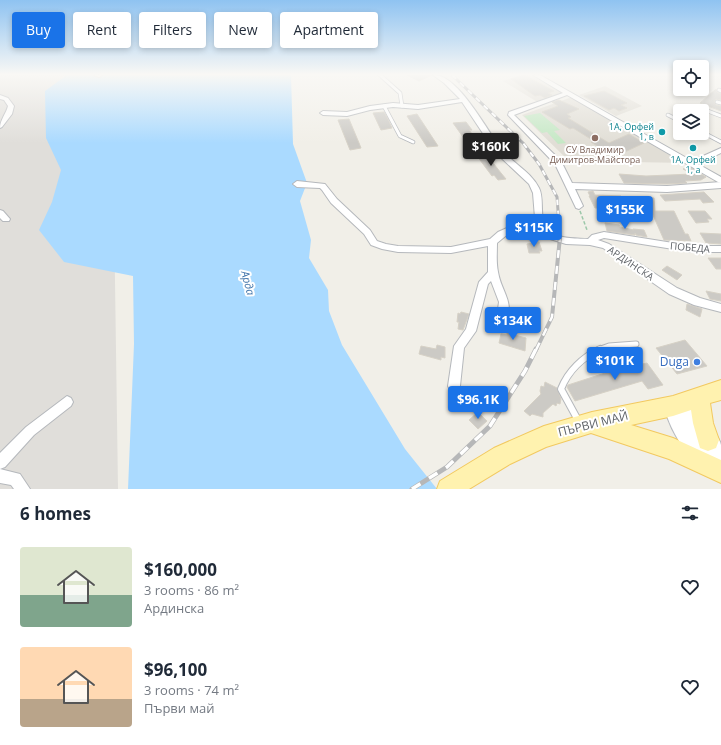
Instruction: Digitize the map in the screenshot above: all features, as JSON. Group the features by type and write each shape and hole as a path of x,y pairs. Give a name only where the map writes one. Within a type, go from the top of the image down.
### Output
{"main road":[{"name":"ПЪРВИ МАЙ","path":"448,489 515,449 544,437 587,424 673,406 721,390"},
{"path":"700,397 703,423 708,440"},
{"path":"673,406 675,418 684,434 700,452 721,471"},
{"path":"673,406 688,417 708,440 721,463"},
{"path":"587,424 673,449 721,471"}],"street":[{"path":"0,126 9,114 11,106 6,99 2,98"},
{"path":"554,98 511,112 511,115 558,163 578,206"},
{"path":"577,98 721,180"},
{"path":"323,113 347,114 384,106 418,107 464,100 499,151 529,179 535,189 538,200 541,226 551,236"},
{"path":"693,163 721,150"},
{"path":"297,184 322,186 325,188 334,202 367,232 374,243 384,247 398,249 451,250 493,242 493,273 504,302 501,323"},
{"path":"569,186 667,189 721,185"},
{"name":"АРДИНСКА","path":"493,242 500,234 507,231 551,236 560,240 591,241 600,243 685,297 721,308"},
{"name":"ПОБЕДА","path":"591,241 595,237 604,235 692,249 721,249"},
{"path":"454,386 459,346 471,331 484,282 493,273"},
{"path":"0,462 30,431 68,402"},
{"path":"0,476 15,479 23,489"}],"lane":[{"path":"401,98 402,106"},
{"path":"384,106 400,136 413,142"},
{"path":"709,112 721,116"},
{"path":"668,115 673,118"},
{"path":"709,136 721,142"},
{"path":"587,424 562,388 564,378 585,358 604,347 636,344"}],"path":[{"path":"578,206 586,230"}],"shaded area":[{"path":"0,98 112,98 118,489 0,489"},
{"path":"531,98 553,98 539,103"},
{"name":"СУ Владимир Димитров-Майстора","path":"573,98 689,163 569,161 522,115"},
{"path":"584,98 627,98 642,106 616,116"}],"green space":[{"path":"540,113 560,130 554,131 566,143 558,144 547,132 542,133 524,116"}],"water":[{"name":"Арда","path":"45,98 292,98 293,144 307,183 300,201 311,240 309,258 328,290 329,311 342,345 405,449 437,489 128,489 134,344 133,276 64,262 39,230 52,202 61,170 46,138"}],"building":[{"path":"587,98 617,98 627,103 621,105 627,108 619,111 614,108 609,110"},
{"path":"706,98 721,98 721,100 716,99 714,102 716,105 721,106 721,111 709,106 709,104 700,103"},
{"path":"559,100 579,109 567,114 571,117 568,118 609,143 629,134 644,143 614,157 591,142 594,141 573,128 570,129 542,112 558,106 552,102"},
{"path":"384,112 392,128 381,130 373,113"},
{"path":"417,114 438,146 427,147 407,116"},
{"path":"349,119 361,148 350,150 338,120"},
{"path":"466,122 472,130 469,130 484,149 476,150 471,144 468,144 453,123"},
{"path":"486,154 506,179 498,180 494,175 492,176 477,156"},
{"path":"688,166 706,177 701,180 685,181 687,183 624,183 619,174 646,176 692,174 683,169"},
{"path":"593,191 595,195 621,196 625,204 606,204 606,206 601,206 602,208 595,208 588,192"},
{"path":"704,192 714,202 703,203 700,199 665,201 660,195"},
{"path":"645,197 654,198 655,211 674,211 685,234 688,234 691,241 664,240"},
{"path":"688,211 705,211 712,219 707,219 709,222 696,223"},
{"path":"605,223 619,225 620,227 634,230 633,229 644,230 647,237 636,235 635,233 635,235 607,231"},
{"path":"700,233 721,234 721,244 706,243"},
{"path":"539,242 542,251 539,251 540,253 529,253 527,244"},
{"path":"708,258 721,258 721,269 716,269"},
{"path":"667,266 682,275 677,280 662,270"},
{"path":"706,291 721,294 721,301 710,299"},
{"path":"687,304 702,309 700,317 686,310"},
{"path":"461,312 469,314 463,330 458,329 459,322 457,322 458,313 460,314"},
{"path":"507,333 526,338 525,351 499,343 501,334 507,335"},
{"path":"685,340 707,366 677,374 656,348"},
{"path":"437,345 445,347 445,358 441,357 441,360 419,354 421,346 436,349"},
{"path":"647,363 663,385 648,389 642,381 575,401 567,387 568,385 627,366"},
{"path":"545,382 557,388 561,399 560,404 557,403 556,406 553,404 543,413 543,417 532,414 530,416 524,411 541,394 541,386 544,387"},
{"path":"478,412 487,421 478,429 469,420"}],"railway":[{"path":"476,98 523,143 539,164 557,197 560,237"},
{"path":"536,350 552,317 560,237"},
{"path":"412,489 447,467 490,426 525,371 536,349"}],"place":[{"name":"1А, Орфей 1, в","path":"662,132"},
{"name":"СУ Владимир Димитров-Майстора","path":"595,138"},
{"name":"1А, Орфей 1, а","path":"693,148"},
{"name":"Duga","path":"697,362"}]}
